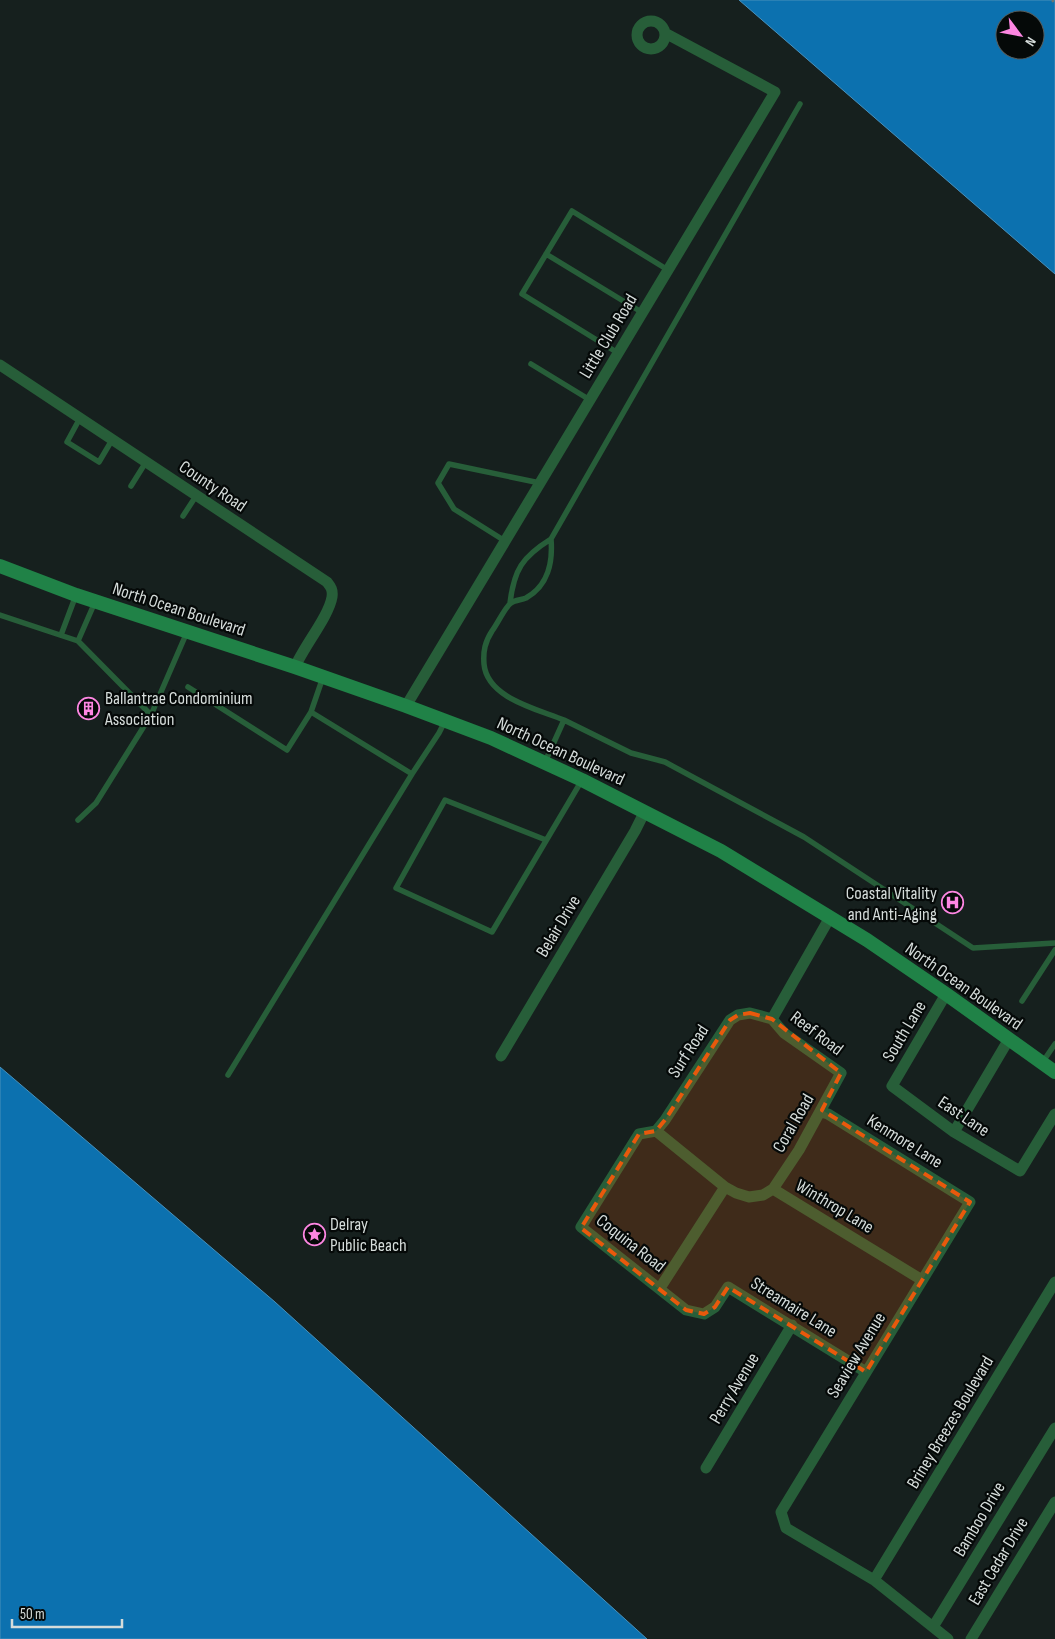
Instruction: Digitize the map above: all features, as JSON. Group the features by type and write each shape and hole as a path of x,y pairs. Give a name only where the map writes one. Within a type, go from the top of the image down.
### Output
{"main road":[{"name":"North Ocean Boulevard","path":"0,566 76,595 295,667 406,706 491,738 545,762 721,851 829,919 867,940 1055,1072"}],"street":[{"name":"Little Club Road","path":"406,706 776,92 665,33"},
{"name":"County Road","path":"0,365 327,582 332,590 332,598 300,654 295,667"},
{"name":"Belair Drive","path":"501,1056 635,831 644,812"},
{"path":"772,1019 829,919"},
{"name":"South Lane","path":"892,1086 946,994"},
{"name":"Surf Road","path":"581,1226 639,1134 656,1131 665,1120 730,1020 738,1015 750,1013 772,1019"},
{"name":"Reef Road","path":"772,1019 784,1033 841,1073"},
{"path":"954,1132 1009,1040"},
{"name":"Coral Road","path":"773,1189 821,1112 841,1073"},
{"name":"East Lane","path":"892,1086 954,1132 1020,1171 1055,1114"},
{"name":"Kenmore Lane","path":"821,1112 828,1114 970,1202"},
{"name":"Winthrop Lane","path":"656,1131 725,1187 750,1197 763,1196 773,1189 922,1280"},
{"path":"660,1288 725,1187"},
{"name":"Seaview Avenue","path":"874,1580 786,1528 781,1512 970,1202"},
{"name":"Coquina Road","path":"581,1226 581,1228 660,1288"},
{"name":"Briney Breezes Boulevard","path":"874,1580 1055,1282"},
{"name":"Streamaire Lane","path":"660,1288 686,1310 704,1314 715,1307 728,1287 866,1372"},
{"name":"Perry Avenue","path":"706,1468 792,1326"},
{"name":"Bamboo Drive","path":"934,1627 1055,1428"},
{"name":"East Cedar Drive","path":"971,1639 1055,1502"},
{"path":"874,1580 948,1639"}],"lane":[{"path":"800,104 551,539 534,549 520,565 512,583 510,603 486,640 483,655 484,670 491,683 502,694 564,720 631,753 665,762 804,837 973,948 1055,944"},
{"path":"618,353 522,294 546,254 572,211 668,270"},
{"path":"546,254 643,313"},
{"path":"531,364 590,400"},
{"path":"80,418 67,442 99,462 112,440"},
{"path":"131,486 146,462"},
{"path":"505,541 454,509 438,483 449,464 540,483"},
{"path":"183,516 196,496"},
{"path":"510,603 526,598 540,587 549,572 552,556 551,539"},
{"path":"61,635 76,595"},
{"path":"78,641 95,601"},
{"path":"0,615 78,641 150,715"},
{"path":"78,820 96,803 150,715 187,632"},
{"path":"188,687 287,750 311,712 323,677"},
{"path":"311,712 412,774"},
{"path":"545,762 564,720"},
{"path":"228,1075 445,721"},
{"path":"546,840 445,800 396,888 492,932 582,780"},
{"path":"1022,1001 1055,950"},
{"path":"1042,1063 1055,1044"}],"path":[{"path":"1052,0 1055,3"}],"highlighted area":[{"path":"750,1013 772,1019 841,1073 822,1110 970,1202 866,1372 728,1287 715,1307 704,1314 686,1310 581,1228 639,1134 656,1131 730,1020 738,1015"}],"water":[{"path":"739,0 1055,0 1055,274"},
{"path":"0,1067 275,1302 647,1639 0,1639"}],"place":[{"name":"Ballantrae Condominium Association","path":"89,708"},
{"name":"Coastal Vitality and Anti-Aging","path":"953,903"},
{"name":"Delray Public Beach","path":"314,1234"}]}
